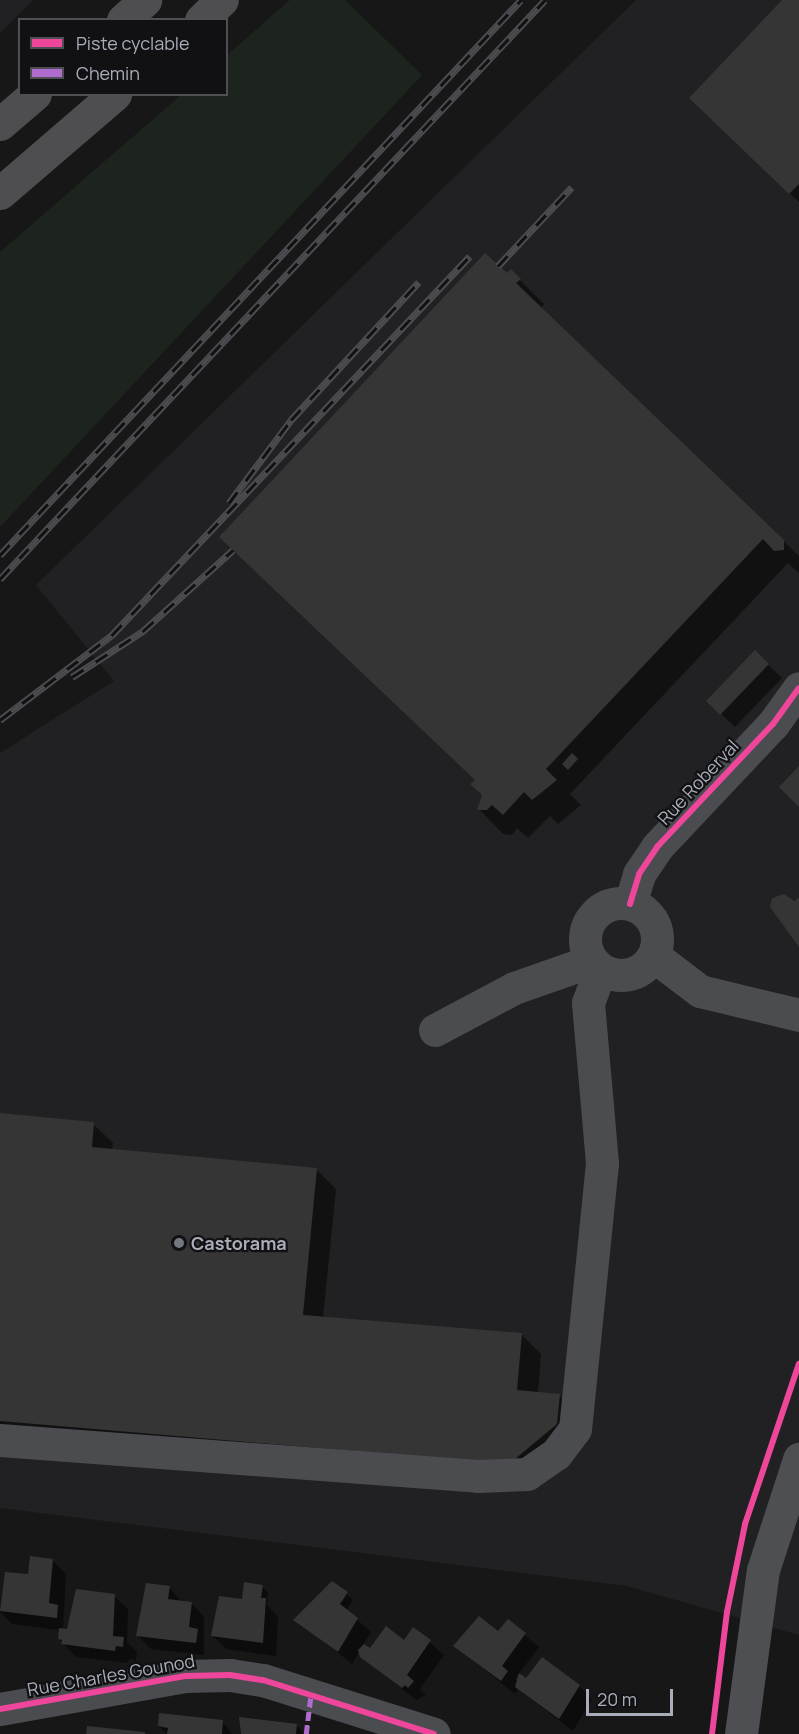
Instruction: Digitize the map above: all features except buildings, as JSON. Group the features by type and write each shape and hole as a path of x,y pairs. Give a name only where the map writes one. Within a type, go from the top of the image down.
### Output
{"highway":[{"path":"125,18 145,0"},
{"path":"203,18 222,0"},
{"path":"0,124 33,96"},
{"path":"0,193 113,96"}],"main road":[{"path":"741,1734 763,1570 799,1459"}],"street":[{"name":"Rue Roberval","path":"630,904 639,874 657,847 772,724 799,688"},
{"path":"0,1440 478,1476 527,1474 556,1454 575,1429 602,1163 588,1004 596,965 585,937 588,924 605,906 630,904 652,918 657,930 654,956 636,973 618,976 596,965 514,988 435,1030"},
{"path":"654,956 700,991 799,1015"},
{"name":"Rue Charles Gounod","path":"0,1710 185,1676 230,1675 263,1680 434,1734"}],"shaded area":[{"path":"0,0 33,0 0,33"},
{"path":"290,0 345,0 422,75 0,527 0,252 180,96 228,96 228,54"},
{"path":"636,0 799,0 799,1635 627,1586 0,1508 0,753 114,681 36,585"}],"railway":[{"path":"0,555 521,0"},
{"path":"0,579 545,0"},
{"path":"498,266 572,187"},
{"path":"0,720 112,635 470,256"},
{"path":"229,503 291,420 419,282"},
{"path":"72,677 143,631 233,550"}],"marked path":[{"path":"306,1734 311,1695"}],"cycle path":[{"path":"630,904 639,874 657,847 773,724 799,688"},
{"path":"712,1734 727,1612 745,1524 799,1364"},
{"path":"0,1709 185,1676 230,1675 263,1680 434,1734"}],"place":[{"name":"Castorama","path":"179,1243"}]}
